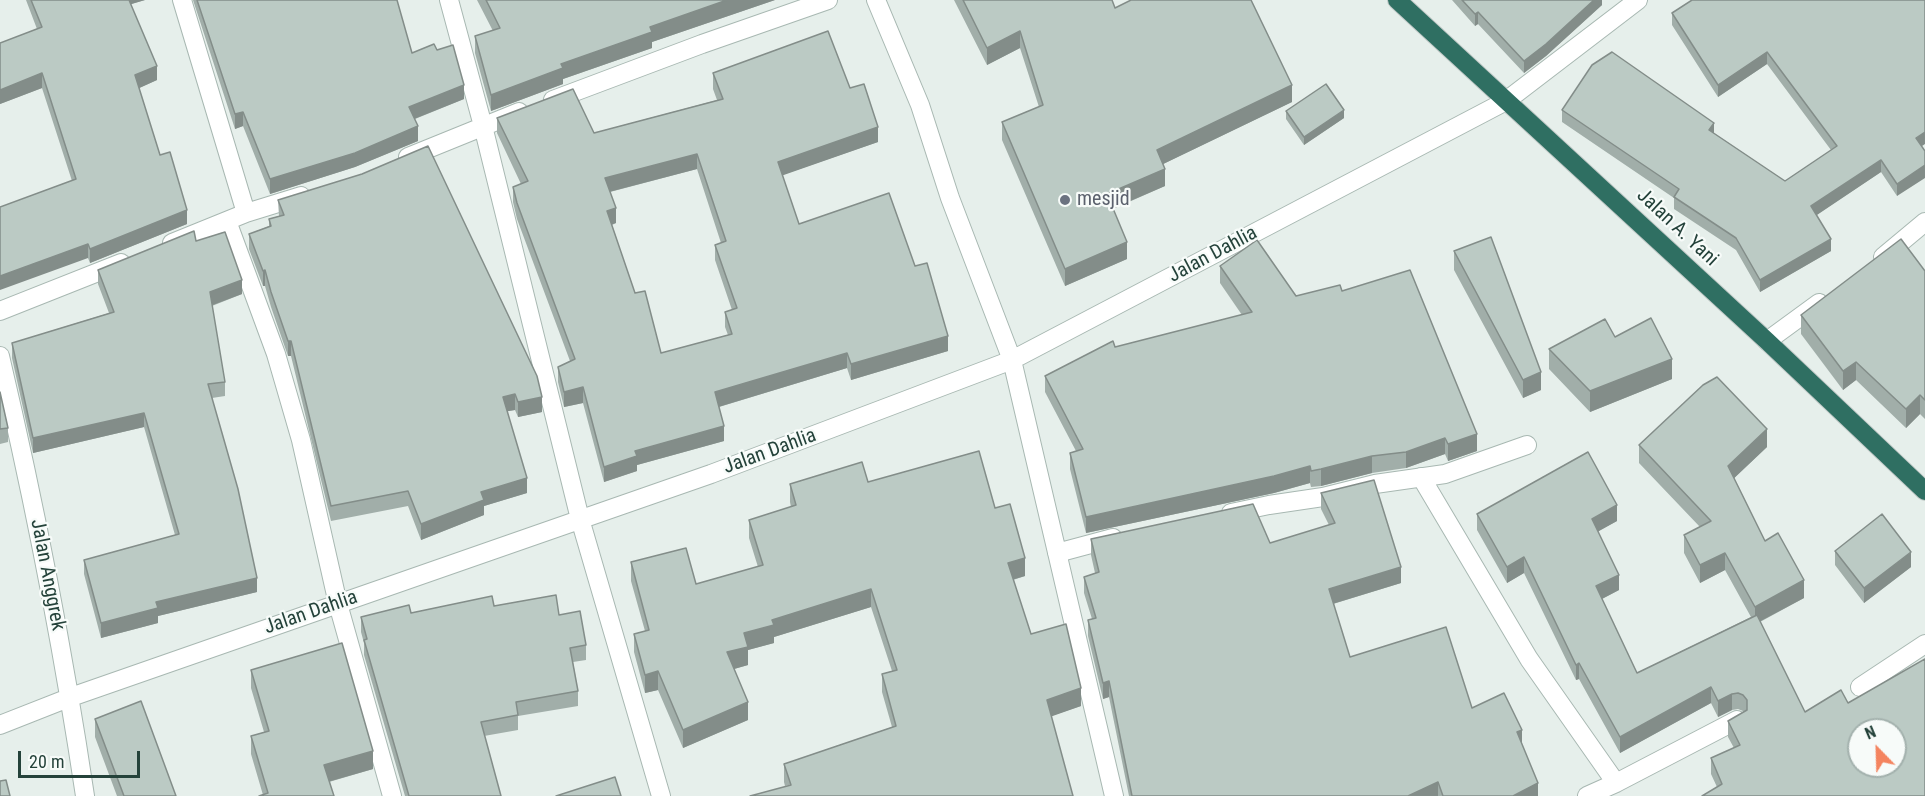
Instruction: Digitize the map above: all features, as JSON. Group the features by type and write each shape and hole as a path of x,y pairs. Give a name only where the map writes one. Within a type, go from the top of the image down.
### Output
{"highway":[{"name":"Jalan A. Yani","path":"1397,0 1767,341 1925,491"}],"street":[{"path":"182,0 246,213"},
{"path":"449,0 483,126 580,519 661,796"},
{"path":"390,165 483,126 702,44 828,0"},
{"path":"876,0 920,105 950,198 1012,360 1114,796"},
{"name":"Jalan Dahlia","path":"0,725 71,697 711,474 1012,360 1506,101 1638,0"},
{"path":"0,311 227,220 314,192"},
{"path":"227,220 276,354 301,440 338,604 392,796"},
{"path":"1870,267 1925,222"},
{"path":"1767,341 1832,294"},
{"name":"Jalan Anggrek","path":"0,356 45,560 71,697 86,796"},
{"path":"1216,516 1323,497 1375,484 1445,474 1477,465 1527,446"},
{"path":"1421,477 1529,659 1616,783"},
{"path":"1057,552 1126,536"},
{"path":"1860,687 1925,644"},
{"path":"1587,796 1737,720"}],"building":[{"path":"31,0 129,0 157,66 135,75 160,155 170,152 187,210 90,249 88,244 0,276 0,207 76,179 42,73 0,90 0,43 42,27"},
{"path":"197,0 397,0 412,53 434,44 437,50 453,45 464,85 409,107 418,126 355,153 270,179 243,112 235,114"},
{"path":"486,0 727,0 650,27 652,32 561,64 563,68 491,95 475,36 500,28"},
{"path":"963,0 1112,0 1115,8 1131,0 1251,0 1292,85 1157,150 1165,169 1107,194 1127,242 1065,269 1002,122 1043,105 1020,31 987,48"},
{"path":"1462,0 1594,0 1524,61 1478,12 1475,14"},
{"path":"1692,0 1925,0 1925,132 1916,138 1925,151 1925,165 1897,184 1881,160 1811,206 1831,239 1760,280 1736,238 1674,197 1679,189 1562,110 1592,65 1612,52 1714,123 1709,130 1785,181 1837,146 1767,52 1718,85 1672,13"},
{"path":"828,31 850,88 864,84 878,127 778,162 799,224 889,193 915,266 927,263 948,336 851,364 847,353 715,392 724,426 635,451 637,456 604,467 583,387 564,392 558,367 575,359 517,203 513,187 528,181 497,118 573,89 594,133 723,99 713,73","holes":["697,154 726,241 715,245 737,308 725,312 732,334 661,353 645,291 635,293 607,211 616,208 605,178"]},
{"path":"1326,84 1344,110 1304,137 1286,111"},
{"path":"428,146 537,376 542,397 518,402 515,394 503,397 527,478 481,492 484,500 421,524 408,491 331,506 291,341 288,341 265,270 263,271 249,234 271,226 269,219 284,215 278,200 362,174"},
{"path":"194,231 196,241 225,232 242,280 210,292 225,382 208,384 238,489 257,578 156,602 158,608 101,623 84,560 179,534 144,413 33,438 12,343 114,312 98,270"},
{"path":"1491,237 1541,372 1523,380 1454,251"},
{"path":"1901,239 1925,271 1925,400 1920,395 1906,409 1856,362 1843,371 1801,315"},
{"path":"1257,240 1296,296 1340,285 1342,291 1410,270 1477,434 1448,444 1445,438 1406,452 1372,456 1311,471 1310,466 1086,517 1070,453 1083,449 1045,376 1113,341 1115,347 1252,312 1220,266"},
{"path":"1651,318 1672,359 1590,391 1549,349 1605,319 1615,337"},
{"path":"1717,377 1767,429 1728,466 1765,541 1778,533 1804,580 1755,607 1725,553 1700,565 1684,535 1711,521 1639,445 1703,385"},
{"path":"0,392 8,428 0,429"},
{"path":"979,451 995,508 1010,504 1025,558 1008,563 1031,634 1066,624 1081,688 1047,700 1073,796 750,796 791,785 784,764 896,726 882,674 897,670 871,589 772,620 774,625 744,633 748,647 727,652 748,702 683,730 658,671 645,675 634,634 649,630 631,562 686,548 696,584 763,565 749,520 796,505 790,484 862,462 868,482"},
{"path":"1588,452 1617,505 1592,519 1619,575 1596,586 1637,673 1757,615 1805,712 1841,690 1848,703 1925,659 1925,796 1702,796 1722,784 1711,758 1740,745 1728,721 1747,710 1747,700 1743,695 1732,694 1718,701 1711,687 1620,737 1579,663 1576,665 1524,557 1507,567 1477,514"},
{"path":"1374,480 1401,567 1329,589 1350,657 1446,627 1472,708 1504,693 1522,730 1517,732 1538,783 1513,796 1443,796 1438,782 1408,796 1132,796 1109,681 1103,683 1088,620 1096,618 1084,577 1099,572 1091,539 1253,504 1270,543 1335,523 1321,493"},
{"path":"1882,514 1911,552 1864,588 1835,551"},
{"path":"556,595 559,615 580,611 586,645 570,648 578,691 516,702 518,715 481,722 501,796 409,796 364,640 367,639 361,617 409,605 411,613 492,596 494,606"},
{"path":"342,643 373,751 324,765 334,796 259,796 268,793 251,736 269,731 251,670"},
{"path":"141,701 176,796 124,796 95,719"},
{"path":"615,777 621,796 556,796"},
{"path":"6,780 10,796 0,796 0,781"}],"place":[{"name":"mesjid","path":"1065,200"}]}
